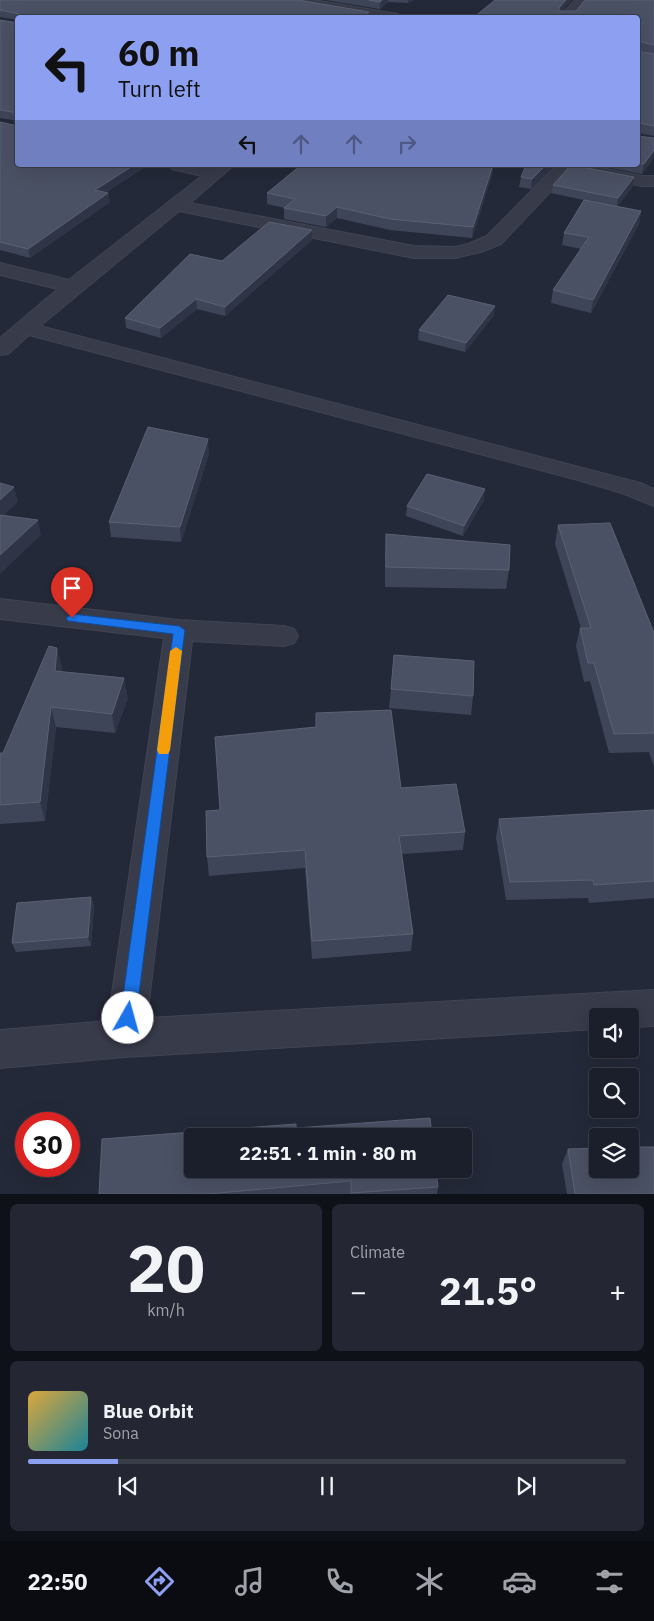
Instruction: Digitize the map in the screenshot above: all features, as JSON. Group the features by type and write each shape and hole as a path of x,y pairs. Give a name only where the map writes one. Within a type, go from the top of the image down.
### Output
{"street":[{"path":"568,15 582,0"},
{"path":"300,1 381,15"},
{"path":"200,167 221,169"},
{"path":"174,205 414,252 460,253 480,247 494,240 561,167"},
{"path":"567,167 642,181 654,181"},
{"path":"0,350 73,287 221,169"},
{"path":"0,269 73,287"},
{"path":"25,328 587,475 632,488 654,498"},
{"path":"0,609 179,630 284,636"},
{"path":"125,1038 179,630"},
{"path":"0,1049 125,1038 654,1008"}],"building":[{"path":"0,0 298,0 369,12 366,15 19,15 0,10"},
{"path":"495,0 566,0 559,8 559,11 576,11 585,0 654,0 654,45 640,42 640,15 477,15"},
{"path":"0,20 15,22 15,112 0,110"},
{"path":"640,51 654,54 654,126 640,123"},
{"path":"0,122 15,125 15,167 131,167 95,190 108,193 28,249 0,242"},
{"path":"640,136 654,138 654,150 644,164 640,163"},
{"path":"299,167 492,167 473,227 390,219 337,207 326,216 284,208 295,199 267,193"},
{"path":"525,167 544,167 532,179 521,177"},
{"path":"569,167 582,167 634,177 618,198 553,185"},
{"path":"584,200 641,211 593,300 553,290 589,237 564,233"},
{"path":"269,222 312,230 225,307 196,299 160,328 125,318 190,254 222,261"},
{"path":"448,295 495,306 466,343 419,330"},
{"path":"148,427 208,439 180,527 109,522"},
{"path":"427,474 485,489 464,526 407,506"},
{"path":"0,483 14,487 0,500"},
{"path":"0,515 38,520 0,555"},
{"path":"610,523 654,633 654,733 614,734 594,663 588,663 580,628 591,628 558,525"},
{"path":"386,534 510,545 509,570 386,567"},
{"path":"49,646 57,648 55,671 124,678 112,714 51,707 40,802 0,805 0,753 3,753"},
{"path":"394,655 474,661 473,696 391,689"},
{"path":"391,710 401,788 456,784 465,832 399,836 413,934 312,941 305,850 207,857 206,811 220,810 215,737 316,727 316,713"},
{"path":"654,810 654,881 594,885 593,880 510,882 499,819"},
{"path":"91,897 88,937 12,943 17,903"},
{"path":"430,1118 431,1128 296,1128"},
{"path":"296,1124 296,1128 244,1128"},
{"path":"184,1133 184,1178 437,1178 438,1187 351,1193 351,1181 208,1194 99,1194 102,1139"},
{"path":"639,1147 654,1147 654,1194 575,1194 568,1149 589,1148 589,1178 639,1178"}],"slow traffic":[{"path":"163,750 176,651"}],"route":[{"path":"72,618 179,630 128,1018"}]}
